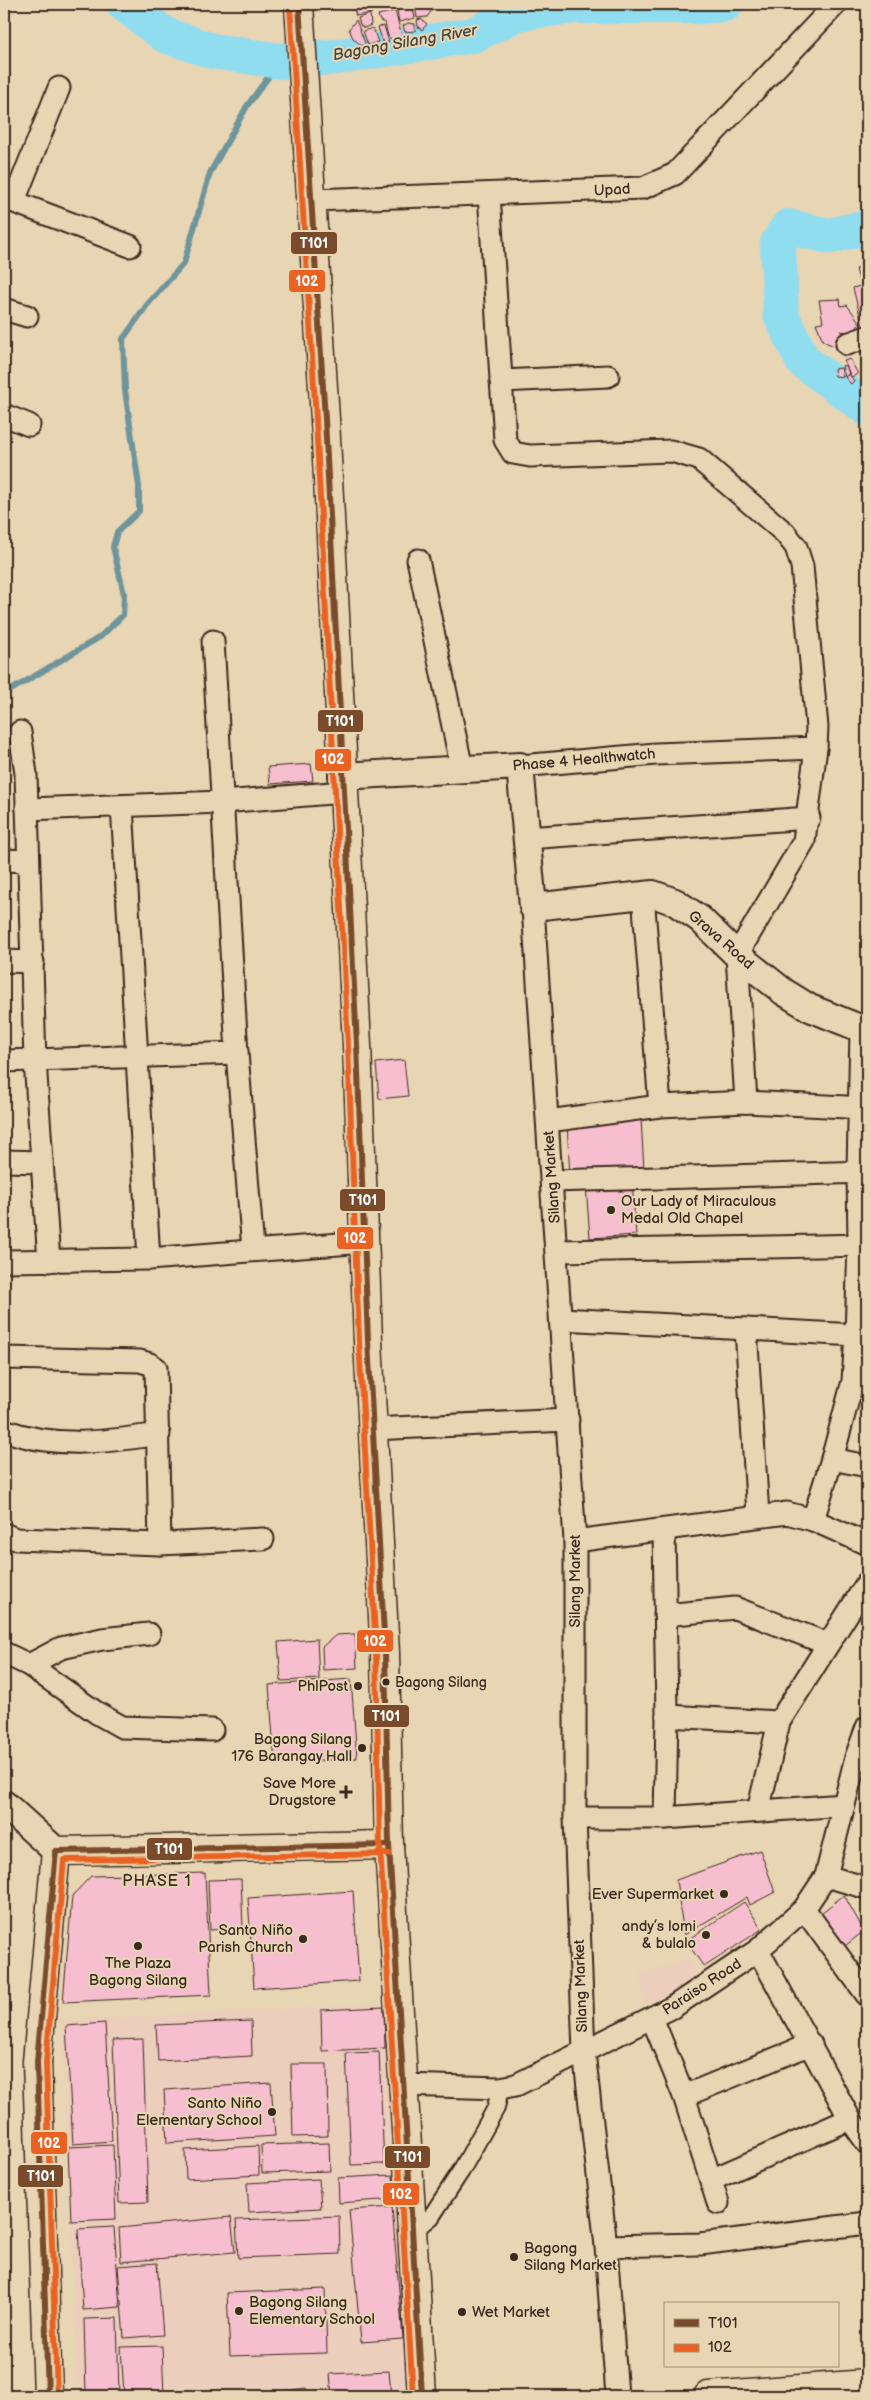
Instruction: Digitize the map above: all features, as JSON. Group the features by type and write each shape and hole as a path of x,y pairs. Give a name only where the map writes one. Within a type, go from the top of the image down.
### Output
{"main road":[{"path":"299,4 313,200 357,1045 372,1428 385,1653 389,1845 422,2396"},
{"path":"48,2396 37,2062 56,1851 389,1845"},
{"path":"708,2396 867,2384"}],"street":[{"name":"Upad","path":"313,200 643,188 675,174 836,4"},
{"path":"59,88 9,200 130,246"},
{"path":"489,194 505,440 513,453 530,456 671,451 699,459 785,533 796,547 802,566 816,742 809,818 807,832 800,850 737,955 746,1102"},
{"path":"4,308 27,316"},
{"path":"847,344 867,337"},
{"path":"501,381 608,376"},
{"path":"4,415 29,425"},
{"path":"418,560 462,769"},
{"path":"213,641 237,1053 253,1250"},
{"path":"20,732 26,774 27,861 33,962 35,1061 49,1261"},
{"name":"Phase 4 Healthwatch","path":"342,784 462,769 816,742"},
{"name":"Silang Market","path":"520,766 533,906 575,1541 575,1818 584,2052 606,2246 618,2396"},
{"path":"27,809 223,802 342,784"},
{"path":"122,806 149,1259"},
{"path":"527,838 809,818"},
{"path":"4,860 27,861"},
{"name":"Grava Road","path":"533,906 653,894 675,902 700,919 737,955 784,992 810,1008 864,1030"},
{"path":"643,895 660,1106"},
{"path":"4,962 33,962"},
{"path":"813,1520 832,1459 852,1381 863,1245 864,1030"},
{"path":"4,1061 136,1058 237,1053"},
{"path":"548,1121 660,1106 746,1102 863,1108"},
{"path":"4,1161 42,1162"},
{"path":"552,1181 862,1172"},
{"path":"4,1261 149,1259 364,1242"},
{"path":"557,1251 863,1245"},
{"path":"561,1319 856,1335"},
{"path":"746,1329 758,1515"},
{"path":"4,1358 140,1361 156,1368 160,1544"},
{"path":"372,1428 568,1420"},
{"path":"4,1430 23,1437 58,1442 124,1439 159,1434"},
{"path":"832,1459 867,1466"},
{"path":"575,1541 664,1530 758,1515 787,1513 813,1520 867,1544"},
{"path":"664,1530 667,1716 664,1818"},
{"path":"4,1534 16,1539 160,1544 262,1539"},
{"path":"758,1811 779,1722 867,1583"},
{"path":"665,1615 735,1608 828,1644"},
{"path":"28,1665 61,1648 102,1639 149,1634"},
{"path":"4,1653 28,1665 97,1713 122,1726 212,1730"},
{"path":"667,1716 779,1722"},
{"name":"Paraiso Road","path":"404,2085 500,2088 516,2085 673,2007 758,1950 804,1909 826,1876 856,1757 867,1727"},
{"path":"4,1804 56,1851"},
{"path":"575,1818 664,1818 844,1805"},
{"path":"826,1876 867,1888"},
{"path":"804,1909 867,1995"},
{"path":"758,1950 850,2119 867,2143"},
{"path":"652,2018 684,2096 718,2203"},
{"path":"684,2096 810,2044"},
{"path":"413,2227 420,2225 431,2217 461,2171 494,2114 500,2088"},
{"path":"711,2180 850,2119"},
{"path":"606,2246 700,2244 867,2223"}],"shaded area":[{"path":"689,1957 702,1979 681,1992 647,2004 639,1974 675,1964"},
{"path":"387,2004 408,2396 78,2396 62,2021"}],"building":[{"path":"353,4 368,4 372,13 356,16"},
{"path":"396,4 412,4 415,18 399,22"},
{"path":"415,4 436,4 427,17 417,18"},
{"path":"395,11 402,36 391,39 388,36 385,23 380,21 378,15"},
{"path":"370,14 371,25 364,28 360,25 358,18"},
{"path":"421,19 427,24 422,30 418,27 417,20"},
{"path":"356,20 365,43 362,46 353,38 349,29"},
{"path":"408,23 415,24 415,31 405,32 403,26"},
{"path":"384,26 389,42 383,43 378,27"},
{"path":"373,28 378,42 368,45 363,31"},
{"path":"867,266 867,278 859,280 856,269"},
{"path":"867,284 867,325 863,327 853,288"},
{"path":"840,299 841,306 847,305 860,323 853,333 841,331 842,337 834,346 823,341 816,323 823,322 819,300"},
{"path":"850,359 858,374 851,377 844,361"},
{"path":"846,365 849,374 845,377 842,366"},
{"path":"841,368 843,377 835,376 834,369"},
{"path":"849,374 854,381 851,384 845,377"},
{"path":"311,764 313,781 270,784 268,767"},
{"path":"404,1060 408,1096 379,1099 376,1063"},
{"path":"641,1118 644,1171 570,1176 567,1123"},
{"name":"Our Lady of Miraculous Medal Old Chapel","path":"632,1182 636,1235 590,1238 586,1186"},
{"path":"355,1634 357,1668 323,1670 322,1647 336,1635"},
{"path":"317,1639 319,1679 281,1681 278,1642"},
{"path":"351,1679 357,1758 275,1764 269,1685"},
{"name":"Ever Supermarket","path":"760,1850 775,1892 750,1905 747,1897 684,1935 676,1880"},
{"name":"The Plaza Bagong Silang","path":"205,1873 211,1995 63,2002 72,1896 91,1876"},
{"path":"241,1879 243,1928 210,1930 208,1880"},
{"name":"Santo Niño Parish Church","path":"353,1891 359,1981 254,1988 248,1898"},
{"path":"844,1895 864,1931 845,1946 821,1913"},
{"path":"744,1902 762,1929 704,1967 686,1941"},
{"path":"4,2004 10,2005 8,2040 4,2040"},
{"path":"384,2007 385,2048 322,2051 321,2010"},
{"path":"251,2021 252,2056 158,2061 156,2025"},
{"path":"105,2023 112,2141 73,2144 66,2026"},
{"path":"143,2039 148,2202 119,2203 113,2040"},
{"path":"379,2052 384,2164 351,2165 346,2053"},
{"path":"291,2064 327,2064 328,2136 293,2137"},
{"path":"271,2083 275,2136 167,2143 164,2090"},
{"path":"329,2143 330,2171 262,2173 261,2145"},
{"path":"113,2145 116,2219 71,2221 68,2147"},
{"path":"258,2146 259,2175 186,2179 185,2150"},
{"path":"393,2175 395,2199 339,2203 338,2178"},
{"path":"319,2179 321,2208 249,2212 247,2183"},
{"path":"392,2207 403,2339 361,2342 349,2210"},
{"path":"339,2216 340,2254 238,2258 236,2220"},
{"path":"231,2217 235,2252 121,2262 119,2228"},
{"path":"114,2227 120,2307 83,2310 78,2229"},
{"path":"157,2263 163,2335 124,2338 118,2266"},
{"path":"325,2289 327,2353 230,2356 227,2293"},
{"path":"117,2318 119,2396 86,2396 84,2319"},
{"path":"162,2346 164,2396 124,2396 121,2347"},
{"path":"389,2371 391,2396 332,2396 330,2374"},
{"path":"306,2388 307,2396 248,2396"},
{"path":"26,2392 26,2396 4,2396 4,2394"}],"waterway":[{"name":"Bagong Silang River","path":"124,4 165,35 212,51 280,61 336,57 473,35 518,13 575,6 699,6 725,4"},
{"path":"4,692 11,690 100,637 123,615 124,594 113,547 117,532 139,511 139,486 125,390 123,339 147,305 184,263 210,173 247,106 280,61"},
{"name":"Bagong Silang River","path":"867,227 830,236 788,227 778,243 781,315 803,361 867,408"}],"transit line":[{"name":"T101","path":"299,4 325,419 357,1045 368,1341 385,1653 389,1845 422,2396"},
{"name":"102","path":"290,5 316,419 348,1045 359,1341 376,1653 380,1846 413,2396"},
{"name":"T101","path":"48,2396 37,2062 56,1851 389,1845"},
{"name":"102","path":"57,2396 46,2062 64,1860 389,1854"}],"place":[{"name":"Our Lady of Miraculous Medal Old Chapel","path":"611,1210"},
{"name":"Bagong Silang","path":"386,1682"},
{"name":"PhlPost","path":"358,1686"},
{"name":"Bagong Silang 176 Barangay Hall","path":"362,1748"},
{"name":"Save More Drugstore","path":"346,1792"},
{"name":"Ever Supermarket","path":"724,1894"},
{"name":"andy’s lomi & bulalo","path":"706,1935"},
{"name":"Santo Niño Parish Church","path":"303,1939"},
{"name":"The Plaza Bagong Silang","path":"138,1946"},
{"name":"Santo Niño Elementary School","path":"272,2112"},
{"name":"Bagong Silang Market","path":"514,2257"},
{"name":"Bagong Silang Elementary School","path":"239,2311"},
{"name":"Wet Market","path":"462,2312"}],"district":[{"name":"PHASE 1","path":"157,1881"}]}
